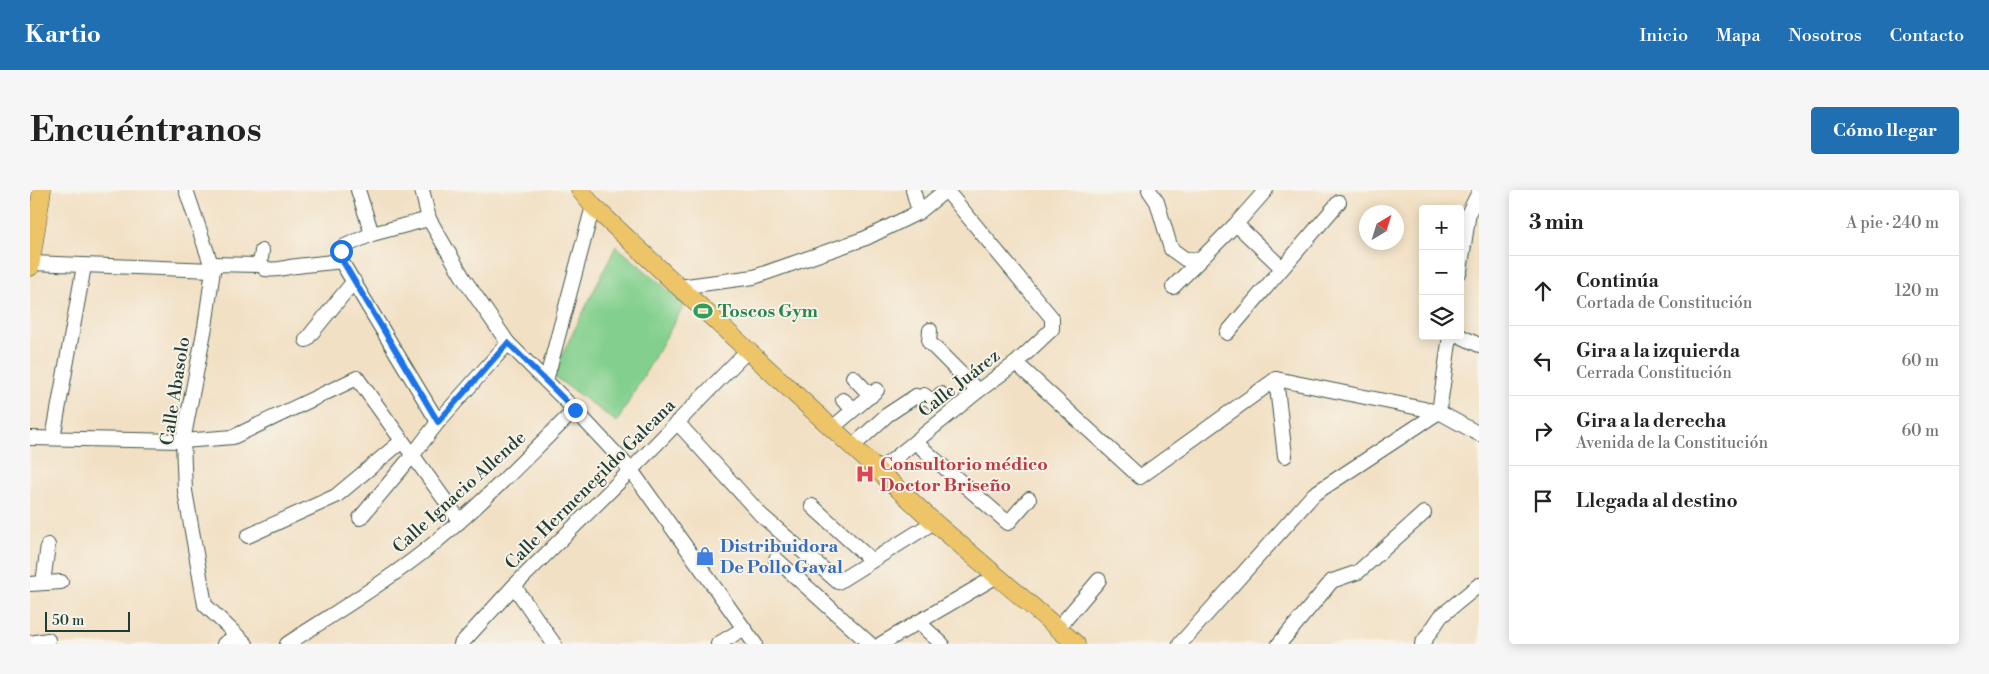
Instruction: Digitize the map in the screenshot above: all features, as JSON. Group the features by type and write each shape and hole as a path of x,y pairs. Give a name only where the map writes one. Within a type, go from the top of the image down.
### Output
{"main road":[{"path":"30,265 33,218 42,190"},
{"path":"580,190 593,206 747,351 934,522 1059,627 1076,644"}],"street":[{"name":"Calle Abasolo","path":"186,190 212,267 204,327 183,441 185,491 205,605 241,640"},
{"path":"358,190 372,234"},
{"path":"422,190 429,219 464,279 508,343 632,470 755,644"},
{"path":"913,190 919,212"},
{"path":"679,287 754,277 866,238 919,212 946,190"},
{"name":"Calle Juárez","path":"879,471 978,391 1016,363 1052,329 1052,318 946,190"},
{"path":"1149,190 1157,202 1171,249 1185,259 1200,260"},
{"path":"1173,286 1236,224 1266,190"},
{"path":"1464,255 1479,192"},
{"path":"1227,333 1339,202"},
{"path":"546,381 593,206"},
{"path":"429,219 372,234 345,246 341,251 342,260 438,422"},
{"path":"1236,224 1282,268"},
{"path":"30,265 212,267 260,265 262,251"},
{"path":"265,269 278,271 294,266 317,265 342,260"},
{"path":"53,438 84,266"},
{"path":"306,340 354,281"},
{"path":"930,330 929,342 978,391"},
{"path":"1464,338 1479,345"},
{"path":"1180,644 1314,494 1439,412 1449,340"},
{"path":"360,518 438,422 508,343"},
{"name":"Calle Hermenegildo Galeana","path":"461,644 514,586 632,470 747,351"},
{"path":"1016,363 1140,477 1276,379 1439,412 1479,434"},
{"path":"832,428 849,405 874,393 852,377"},
{"path":"30,438 183,441 233,437 357,378 460,522"},
{"path":"1276,379 1285,456"},
{"path":"852,447 887,415 916,396 920,399 924,395 932,402 941,394"},
{"name":"Calle Ignacio Allende","path":"287,644 387,580 460,522 575,410"},
{"path":"677,422 761,514 838,582 934,522"},
{"path":"248,536 336,496 402,441"},
{"path":"915,442 1008,523 1029,499"},
{"path":"812,506 871,560"},
{"path":"1278,644 1332,581 1358,572 1424,513"},
{"path":"48,546 37,584 61,582"},
{"path":"776,559 870,644"},
{"path":"882,644 997,576"},
{"path":"1059,627 1099,580"},
{"path":"1422,644 1441,616 1479,585"},
{"path":"514,586 554,644"},
{"path":"918,622 942,644"},
{"path":"718,644 743,629"},
{"path":"30,643 48,640"},
{"path":"224,644 241,640"}],"green space":[{"path":"616,246 685,304 617,422 552,375"}],"place":[{"name":"Toscos Gym","path":"703,311"},
{"name":"Consultorio médico Doctor Briseño","path":"865,474"},
{"name":"Distribuidora De Pollo Gaval","path":"705,556"}],"route":[{"path":"341,251 342,260 438,422 508,343 575,410"}]}
